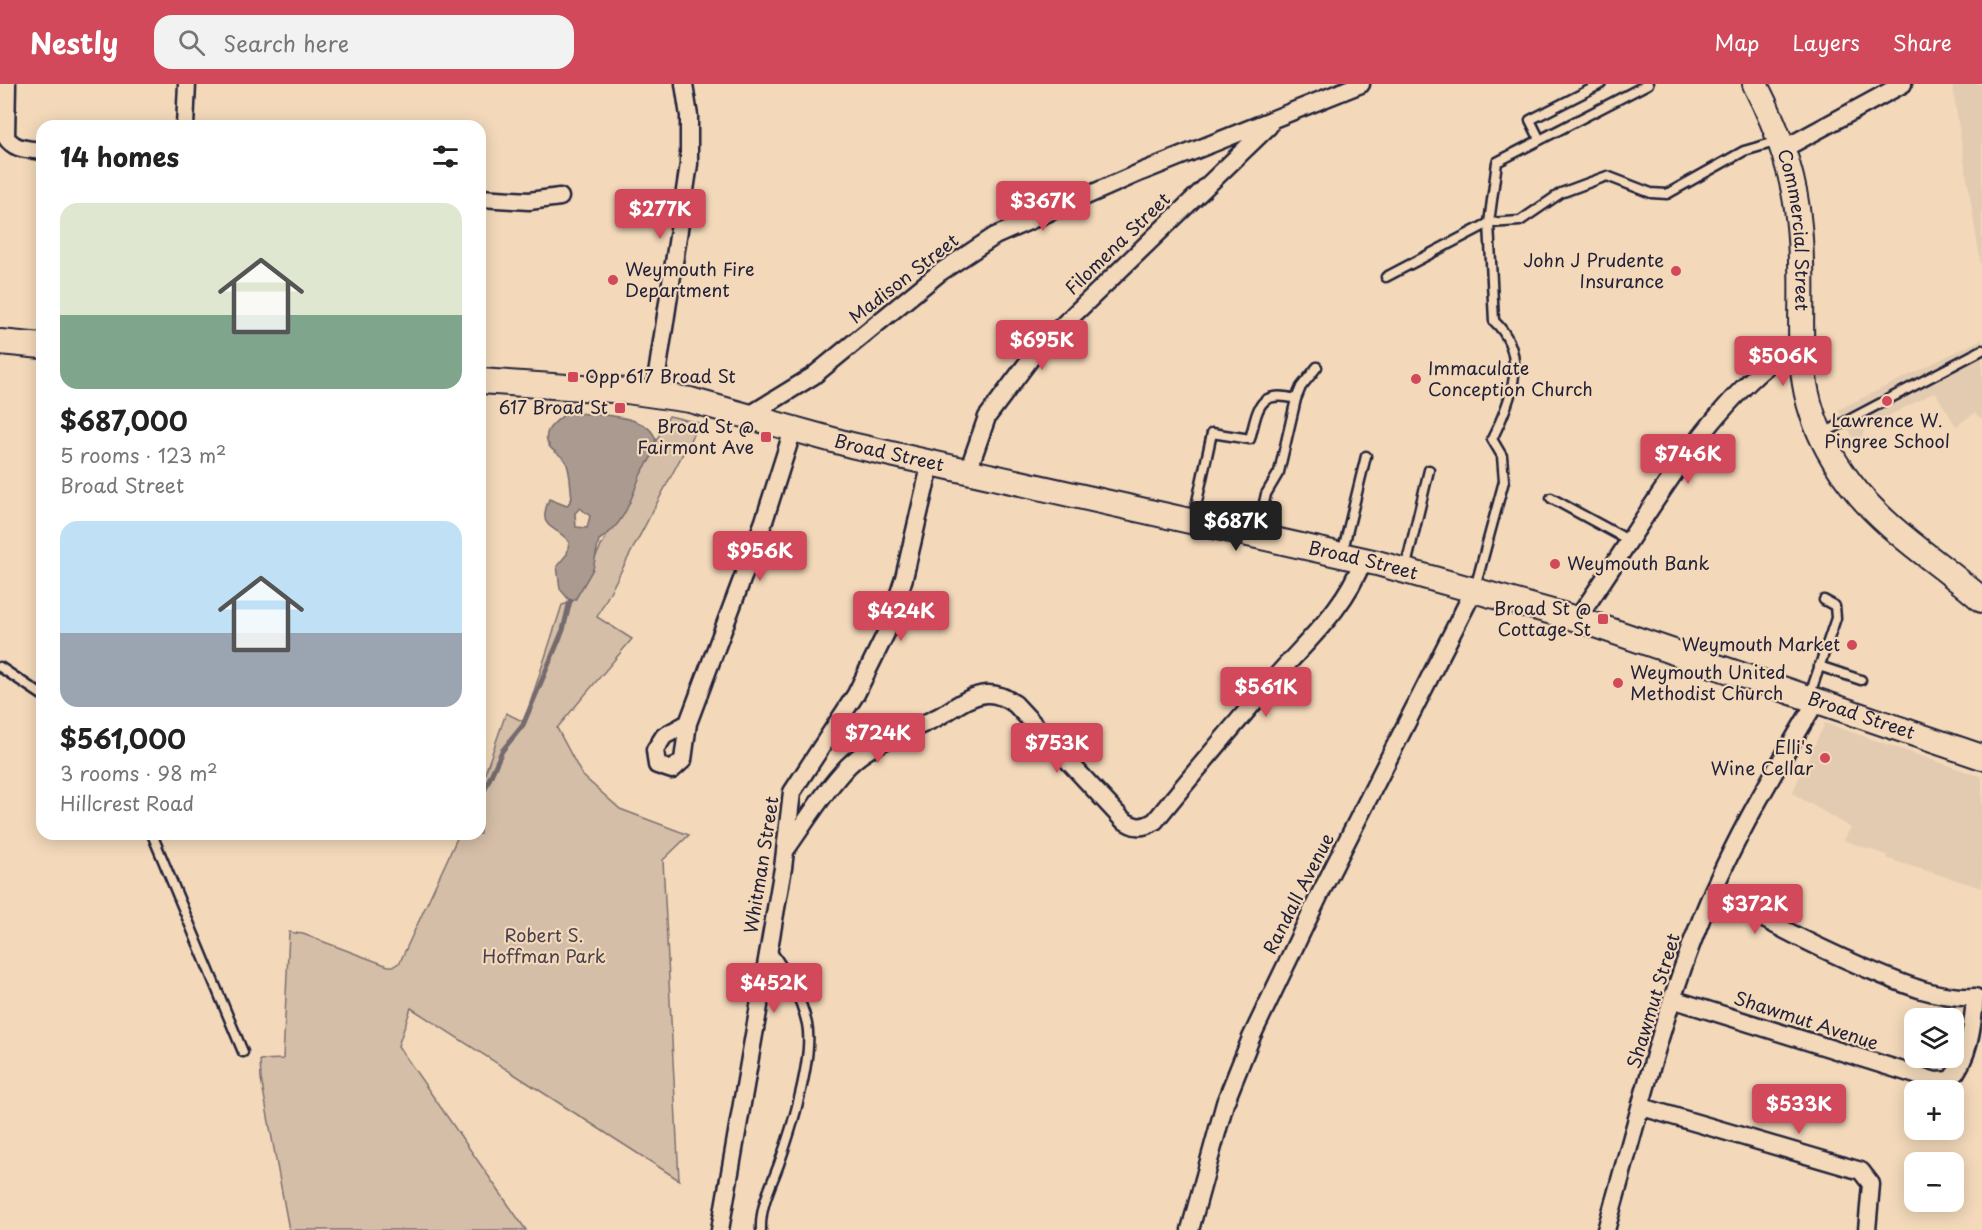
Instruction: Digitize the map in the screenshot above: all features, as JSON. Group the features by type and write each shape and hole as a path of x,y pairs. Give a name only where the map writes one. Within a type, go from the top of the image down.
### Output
{"main road":[{"name":"Commercial Street","path":"1755,84 1782,145 1795,193 1800,228 1800,347 1806,398 1821,434 1849,482 1866,504 1982,600"},
{"path":"0,342 36,345"},
{"name":"Broad Street","path":"486,381 654,394 748,416 793,430 1405,570 1475,588 1577,619 1982,757"}],"street":[{"path":"7,84 4,128 6,137 9,143 18,148 36,150"},
{"path":"184,120 187,84"},
{"path":"654,394 689,164 689,116 684,84"},
{"name":"Madison Street","path":"748,416 813,376 939,273 988,240 1098,190 1361,84"},
{"path":"1782,145 1903,84"},
{"name":"Filomena Street","path":"968,471 987,417 1037,350 1276,119"},
{"path":"486,198 529,201 560,198"},
{"path":"1577,619 1670,482 1724,410 1770,364 1800,347"},
{"path":"688,723 764,521 793,430"},
{"name":"Whitman Street","path":"720,1230 785,851 792,792 856,694 889,623 904,578 931,462"},
{"path":"785,851 835,782 860,756 892,736 923,724 968,700 987,694 1006,698 1015,704 1122,819 1133,826 1146,827 1155,821 1279,674 1333,614 1355,584 1353,557"},
{"name":"Randall Avenue","path":"1190,1230 1223,1112 1251,1038 1315,904 1475,588"},
{"name":"Shawmut Street","path":"1606,1230 1672,999 1714,891 1813,699"},
{"name":"Shawmut Avenue","path":"1672,999 1886,1068 1935,1081 1950,1080 1956,1074 1970,1036 1978,997 1930,994 1815,946 1714,891"},
{"path":"1642,1107 1861,1171 1871,1184 1867,1230"},
{"path":"724,1207 727,1230"}],"lane":[{"path":"1540,140 1530,120 1601,84"},
{"path":"1475,588 1504,481 1502,456 1492,439 1509,400 1514,360 1509,339 1494,321 1489,223 1497,162 1648,84"},
{"path":"1386,277 1489,223 1520,221 1561,193 1607,176 1651,193 1667,194 1744,151 1782,145"},
{"path":"1821,434 1982,350"},
{"path":"1257,535 1266,494 1279,472 1296,399 1301,387 1317,367"},
{"path":"1193,520 1212,433 1250,439 1263,402 1270,396 1278,394 1296,399"},
{"path":"1353,557 1366,456"},
{"path":"1405,570 1429,470"},
{"path":"1551,498 1630,541"},
{"path":"1813,699 1820,666 1837,610 1835,606 1824,600"},
{"path":"1820,666 1861,680"},
{"path":"0,667 36,691"},
{"path":"155,840 243,1052"},
{"path":"761,1230 763,1208 780,1162 799,1093 808,1038 804,1014 791,980 769,947"}],"shaded area":[{"path":"1952,84 1982,84 1982,272"},
{"name":"Lawrence W. Pingree School","path":"1982,339 1982,419 1975,413 1956,426 1935,392 1865,428 1858,447 1838,410"},
{"path":"566,413 605,415 636,421 647,427 654,436 655,448 625,512 614,528 599,540 593,569 575,600 570,601 560,589 557,566 567,554 569,542 549,526 545,517 549,499 567,506 572,498 567,464 550,447 546,436 550,427","holes":["580,508 590,516 587,528 576,527 575,513"]},
{"path":"1825,723 1982,777 1982,888 1888,859 1887,855 1843,840 1851,828 1792,793"}],"green space":[{"name":"Robert S. Hoffman Park","path":"669,416 699,423 597,617 632,639 557,728 582,775 620,809 689,835 663,860 679,1180 411,1008 398,1046 526,1230 289,1230 261,1079 260,1060 283,1059 289,932 303,934 388,966 394,966 400,962 456,840 486,840 486,771 506,713 524,722 562,605 572,602"}],"waterway":[{"path":"486,787 502,751 523,725 563,630 570,601"}],"place":[{"name":"John J Prudente Insurance","path":"1676,271"},
{"name":"Weymouth Fire Department","path":"613,280"},
{"name":"Opp 617 Broad St","path":"573,377"},
{"name":"Immaculate Conception Church","path":"1416,379"},
{"name":"Lawrence W. Pingree School","path":"1887,401"},
{"name":"617 Broad St","path":"620,408"},
{"name":"Broad St @ Fairmont Ave","path":"766,437"},
{"name":"Weymouth Bank","path":"1555,564"},
{"name":"Broad St @ Cottage St","path":"1603,619"},
{"name":"Weymouth Market","path":"1852,645"},
{"name":"Weymouth United Methodist Church","path":"1618,683"},
{"name":"Elli's Wine Cellar","path":"1825,758"}]}
